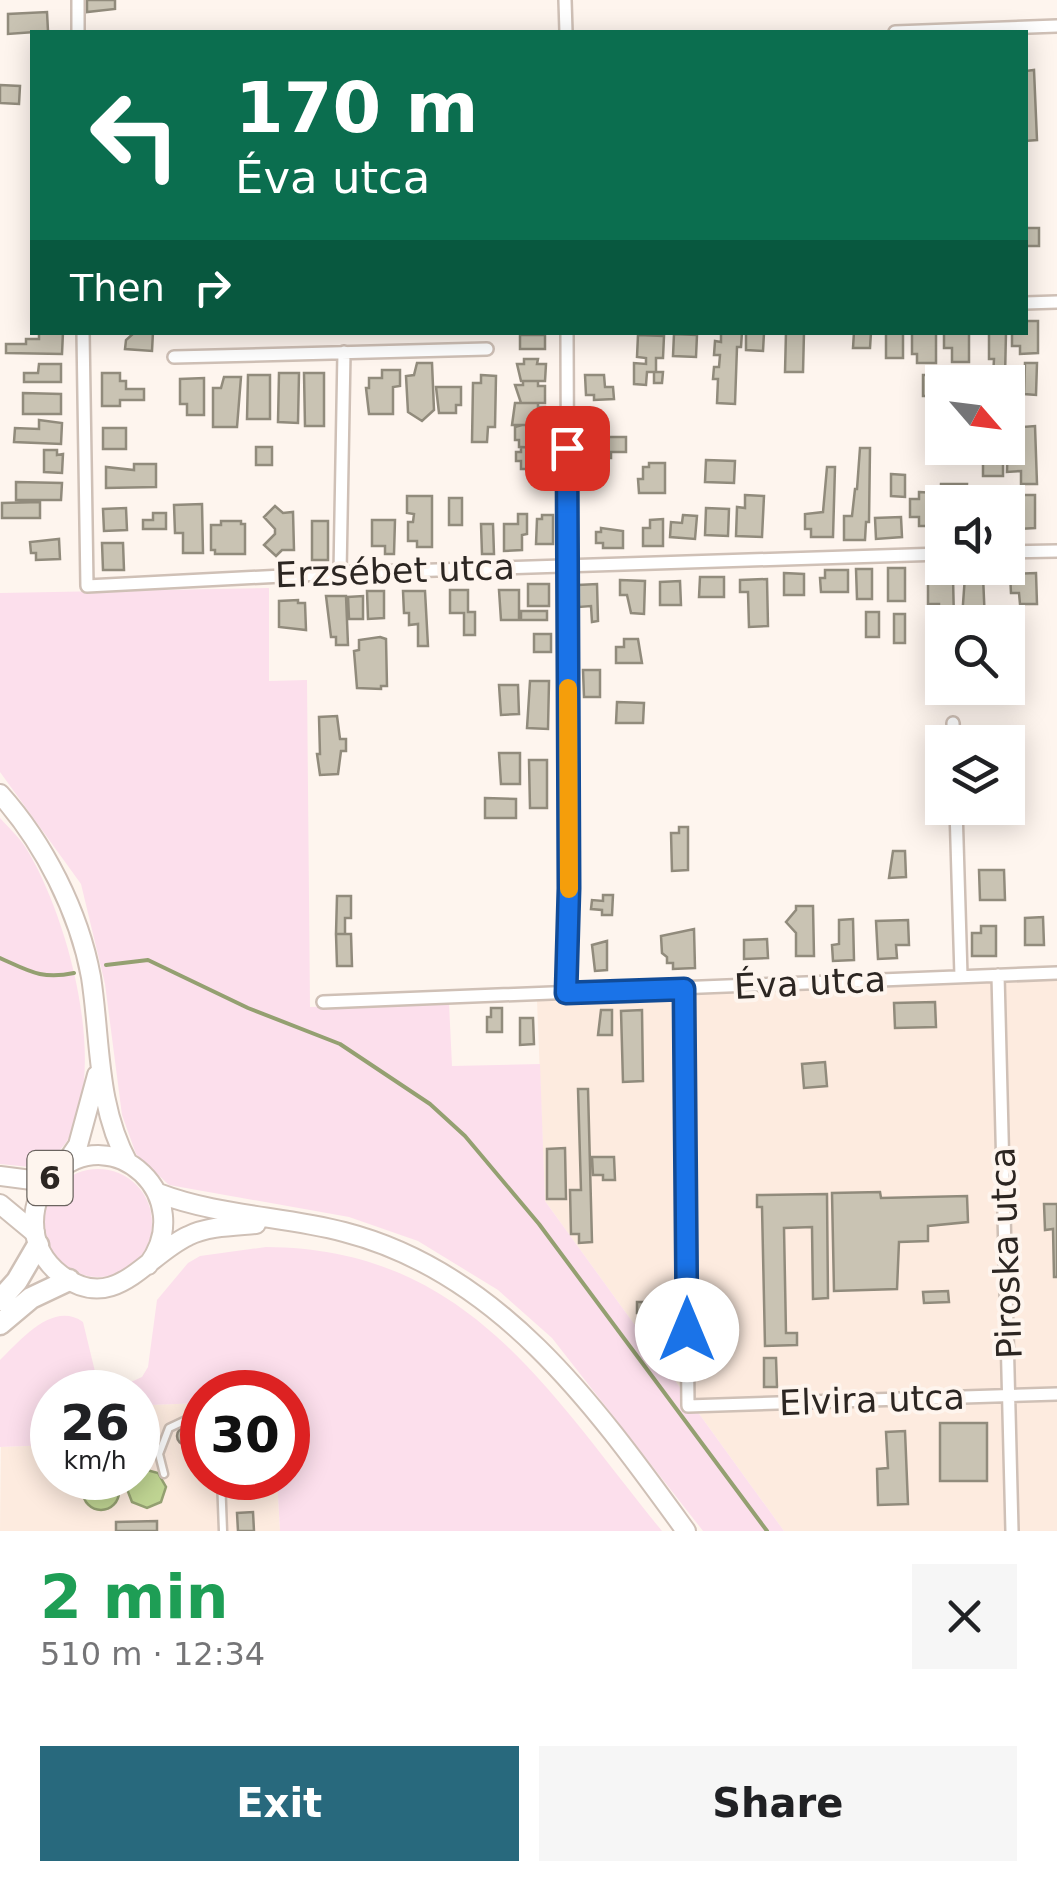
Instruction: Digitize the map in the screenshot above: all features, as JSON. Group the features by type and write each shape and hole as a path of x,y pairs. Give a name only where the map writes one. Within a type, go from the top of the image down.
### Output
{"highway":[{"path":"0,1300 17,1281 36,1239"},
{"path":"0,1324 31,1298 68,1280"}],"main road":[{"name":"6","path":"0,794 30,834 70,909 90,976 109,1124 128,1162"},
{"name":"6","path":"99,1065 78,1145 47,1182 36,1206 36,1239 50,1265 68,1280 106,1287 133,1278 189,1235 227,1226 281,1221"},
{"name":"6","path":"63,1167 95,1156 128,1162 142,1172 158,1193 203,1207 318,1226 374,1241 426,1263 478,1294 520,1329 646,1477 686,1531"},
{"path":"0,1176 47,1182"},
{"path":"148,1265 164,1231 158,1193"},
{"path":"0,1204 36,1239"}],"street":[{"path":"78,0 78,30"},
{"path":"565,0 566,30"},
{"path":"949,30 1057,26"},
{"path":"1028,303 1057,302"},
{"name":"Erzsébet utca","path":"83,335 87,586 568,564 925,554"},
{"path":"566,993 567,335"},
{"path":"174,358 486,349"},
{"path":"340,573 344,352"},
{"path":"1025,552 1057,551"},
{"path":"957,825 961,976"},
{"name":"Éva utca","path":"323,1002 1057,973"},
{"name":"Piroska utca","path":"998,975 1012,1531"},
{"name":"Elvira utca","path":"684,989 688,1406 1057,1394"}],"lane":[{"path":"164,1474 158,1454 170,1428 180,1423"},
{"path":"222,1500 222,1531"}],"shaded area":[{"path":"269,588 269,681 307,680 310,1007 449,1003 452,1066 540,1064 545,1201 784,1531 703,1531 552,1338 498,1290 418,1241 349,1217 169,1185 136,1154 122,1115 105,984 81,884 0,772 0,593"},
{"path":"0,818 29,853 58,917 79,996 84,1036 79,1110 67,1141 40,1168 0,1164"},
{"path":"1057,979 1057,1531 784,1531 545,1201 537,1001"},
{"path":"98,1169 119,1173 136,1185 148,1202 152,1223 148,1244 136,1261 119,1273 98,1277 77,1273 60,1261 48,1244 44,1223 48,1202 60,1185 77,1173"},
{"path":"266,1247 337,1254 397,1272 450,1301 497,1337 540,1380 662,1531 280,1531 278,1500 310,1500 310,1370 180,1370 180,1404 160,1405 160,1370 146,1370 157,1300 188,1263 200,1256"},
{"path":"72,1317 83,1322 95,1370 30,1370 30,1446 0,1447 0,1360 49,1319"},
{"path":"180,1404 180,1500 278,1500 280,1531 0,1531 1,1447 30,1446 30,1500 160,1500 160,1405"},
{"path":"160,1476 166,1487 161,1502 147,1508 132,1502 160,1500"},
{"path":"85,1500 117,1500 108,1509 88,1505"}],"building":[{"path":"87,0 115,0 115,9 87,12"},
{"path":"47,12 48,30 8,34 8,14"},
{"path":"1034,70 1037,140 1028,141 1028,71"},
{"path":"0,85 20,86 19,104 0,103"},
{"path":"1028,228 1039,228 1039,246 1028,246"},
{"path":"1028,321 1038,321 1038,353 1020,354 1020,346 1012,346 1012,335 1028,335"},
{"path":"39,335 63,335 62,354 6,353 6,344 39,339"},
{"path":"132,335 153,335 152,351 125,349"},
{"path":"520,335 545,335 545,349 520,349"},
{"path":"638,335 664,336 663,358 656,358 656,372 663,372 662,383 654,383 654,372 647,372 646,385 634,384 634,363 646,364 646,358 637,357"},
{"path":"674,335 697,335 696,357 673,356"},
{"path":"721,335 742,335 741,347 737,347 735,404 717,403 718,379 713,379 720,355 714,355 715,341 721,342"},
{"path":"746,335 764,335 763,351 746,350"},
{"path":"786,335 804,335 803,372 785,372"},
{"path":"854,335 871,335 870,348 853,348"},
{"path":"886,335 903,335 903,358 886,358"},
{"path":"912,335 936,335 936,363 917,363 917,354 912,354"},
{"path":"944,335 969,335 969,362 952,362 952,348 944,348"},
{"path":"989,335 1006,335 1005,365 994,365 994,359 989,359"},
{"path":"524,359 538,359 537,364 546,364 545,381 521,381 517,364 524,364"},
{"path":"417,363 432,363 434,410 422,421 408,412 406,376 414,375"},
{"path":"1037,363 1036,395 1025,394 1025,365"},
{"path":"39,364 61,364 61,382 24,382 24,373 38,373"},
{"path":"382,370 400,370 400,386 393,387 393,414 369,414 366,388 369,378 382,378"},
{"path":"102,373 120,373 126,389 144,389 144,400 120,400 120,406 102,406"},
{"path":"279,373 299,373 298,423 278,422"},
{"path":"304,373 324,373 324,426 305,426"},
{"path":"248,375 270,375 270,419 247,419"},
{"path":"481,375 496,376 495,427 488,427 487,442 472,442 473,383 481,383"},
{"path":"585,375 604,375 605,387 613,387 614,399 594,400 594,395 586,395"},
{"path":"224,377 241,377 237,427 213,427 213,388 221,388"},
{"path":"204,378 204,415 187,415 187,404 180,404 180,379"},
{"path":"523,381 538,381 538,386 545,386 545,403 521,403 515,385 523,385"},
{"path":"436,387 461,387 461,405 456,405 456,413 439,413"},
{"path":"23,393 61,394 61,414 23,414"},
{"path":"515,403 538,403 538,407 545,407 545,425 512,425"},
{"path":"39,420 62,423 61,444 14,442 15,428 39,429"},
{"path":"540,425 540,431 545,431 544,448 519,447 515,427"},
{"path":"1035,426 1037,484 1021,484 1021,471 1007,472 1007,465 1025,465 1025,427"},
{"path":"103,428 126,428 126,449 103,449"},
{"path":"585,437 626,437 626,452 611,452 611,458 585,458"},
{"path":"256,447 272,447 272,465 256,465"},
{"path":"521,447 540,448 543,469 521,469 516,452 521,452"},
{"path":"860,448 870,448 869,522 865,540 844,540 844,516 852,516"},
{"path":"44,450 63,454 62,473 44,472"},
{"path":"706,460 735,461 734,483 705,482"},
{"path":"649,463 665,463 665,493 639,493 638,479 643,479 643,467 649,467"},
{"path":"134,464 156,464 156,487 106,488 106,467 134,470"},
{"path":"983,465 1003,465 1003,476 983,476"},
{"path":"827,467 835,467 833,537 811,537 811,529 805,529 805,514 823,512"},
{"path":"891,474 905,475 905,497 891,496"},
{"path":"16,482 62,483 61,500 16,500"},
{"path":"919,492 925,492 925,526 919,526 919,517 910,517 910,499 919,499"},
{"path":"745,495 764,496 762,537 736,536 737,507 745,508"},
{"path":"1025,495 1035,495 1035,528 1025,529"},
{"path":"407,496 432,496 432,547 417,547 417,541 408,541 408,522 413,522 414,514 407,513"},
{"path":"449,498 462,498 462,525 449,525"},
{"path":"40,502 40,518 2,518 2,503"},
{"path":"202,504 203,553 183,553 183,533 175,533 174,505"},
{"path":"275,506 283,513 293,512 294,550 282,550 276,556 264,545 275,529 264,517"},
{"path":"126,508 127,530 104,531 103,509"},
{"path":"706,508 729,509 728,536 705,535"},
{"path":"153,513 166,513 166,529 143,529 143,520 153,520"},
{"path":"518,514 527,514 522,550 504,551 504,524 518,524"},
{"path":"542,515 553,515 553,544 536,544 537,519 542,519"},
{"path":"683,515 697,516 695,539 670,537 671,522 682,523"},
{"path":"901,517 902,537 876,539 875,518"},
{"path":"663,519 663,546 643,546 643,528 650,528 650,520"},
{"path":"372,520 395,520 394,554 385,554 385,546 372,546"},
{"path":"221,521 245,524 245,554 215,554 211,550 211,525 221,525"},
{"path":"312,521 328,521 328,560 312,560"},
{"path":"481,524 493,524 494,554 482,554"},
{"path":"601,528 623,531 623,548 603,548 603,543 596,543 596,532 601,532"},
{"path":"59,539 60,559 36,560 36,553 31,553 30,542"},
{"path":"102,543 123,543 124,570 103,570"},
{"path":"888,568 905,568 905,601 888,601"},
{"path":"856,569 872,569 872,599 857,599"},
{"path":"825,570 848,570 848,592 821,592 820,578 825,578"},
{"path":"784,573 804,574 804,595 784,595"},
{"path":"1025,573 1036,573 1037,604 1020,604 1019,593 1011,593 1011,585 1025,585"},
{"path":"700,577 724,577 724,597 699,597"},
{"path":"767,579 768,626 749,627 748,592 740,592 740,580"},
{"path":"620,580 645,581 644,614 631,613 627,595 620,595"},
{"path":"680,581 681,605 660,605 660,582"},
{"path":"528,584 549,584 549,606 528,606"},
{"path":"597,584 598,621 592,622 591,606 579,607 578,585"},
{"path":"928,585 953,585 954,605 928,604"},
{"path":"964,585 983,585 984,605 963,605"},
{"path":"450,590 468,590 468,612 475,612 475,635 464,635 464,613 450,613"},
{"path":"499,590 519,590 519,620 501,620"},
{"path":"367,591 384,591 384,618 368,619"},
{"path":"403,591 425,591 428,646 418,646 418,624 409,625"},
{"path":"326,596 346,596 348,645 336,645 336,637 331,637"},
{"path":"363,596 363,619 349,619 348,597"},
{"path":"279,601 305,603 306,630 279,627"},
{"path":"521,611 547,611 547,620 521,620"},
{"path":"866,612 879,612 879,637 866,637"},
{"path":"894,614 905,614 905,643 894,643"},
{"path":"534,634 551,634 551,652 534,652"},
{"path":"386,639 387,686 357,688 354,651 359,650 359,640"},
{"path":"624,639 638,639 642,663 616,663 616,647 624,647"},
{"path":"583,670 600,670 600,697 584,697"},
{"path":"530,681 549,681 548,729 527,728"},
{"path":"499,685 518,685 519,714 501,715"},
{"path":"617,702 644,703 643,723 616,723"},
{"path":"337,716 346,751 341,751 338,774 320,775 319,717"},
{"path":"499,753 520,753 520,784 501,784"},
{"path":"529,760 547,760 547,808 530,808"},
{"path":"485,798 516,799 516,818 485,818"},
{"path":"679,827 688,827 688,870 672,871 671,833 679,833"},
{"path":"893,851 905,851 906,877 889,878"},
{"path":"979,870 1004,870 1005,900 980,900"},
{"path":"603,895 613,895 612,915 591,909 592,900 603,901"},
{"path":"337,896 351,896 351,918 345,918 345,934 336,934"},
{"path":"796,906 813,906 814,956 796,956 796,933 786,922"},
{"path":"1043,917 1044,945 1025,945 1025,918"},
{"path":"853,919 854,960 833,961 832,945 839,944 839,920"},
{"path":"908,920 909,945 896,945 897,958 878,959 876,921"},
{"path":"981,926 996,926 996,956 972,956 972,933 981,933"},
{"path":"694,929 695,968 673,969 673,963 667,963 662,953 661,936"},
{"path":"336,934 351,934 352,966 337,966"},
{"path":"767,939 768,958 744,959 744,940"},
{"path":"607,941 607,970 595,971 592,945"},
{"path":"935,1002 936,1027 895,1028 894,1003"},
{"path":"491,1008 502,1008 502,1032 487,1032"},
{"path":"601,1010 612,1010 612,1035 598,1035"},
{"path":"642,1010 643,1081 623,1082 621,1011"},
{"path":"520,1018 533,1018 534,1044 520,1045"},
{"path":"825,1062 827,1086 804,1088 802,1064"},
{"path":"578,1089 588,1089 592,1242 579,1243 579,1234 571,1234 570,1190 581,1190"},
{"path":"565,1148 566,1199 547,1199 547,1149"},
{"path":"592,1157 614,1157 615,1180 593,1175"},
{"path":"880,1192 881,1198 967,1196 968,1222 928,1226 928,1241 899,1242 897,1289 834,1291 832,1193"},
{"path":"827,1194 828,1298 813,1299 812,1227 784,1228 786,1333 797,1333 797,1345 765,1346 762,1207 757,1207 757,1195"},
{"path":"1044,1204 1057,1204 1057,1277 1053,1229 1045,1230"},
{"path":"948,1291 949,1302 924,1303 923,1292"},
{"path":"637,1302 670,1302 670,1313 637,1313"},
{"path":"764,1358 776,1358 777,1387 764,1387"},
{"path":"940,1423 987,1423 987,1481 940,1481"},
{"path":"905,1431 908,1504 878,1505 877,1469 888,1468 886,1432"},
{"path":"253,1512 254,1531 238,1531 237,1513"},
{"path":"157,1521 157,1531 116,1531 116,1522"}],"waterway":[{"path":"0,958 44,975 74,973"},
{"path":"106,965 148,960 248,1008 340,1044 430,1104 465,1136 539,1224 767,1531"}],"slow traffic":[{"path":"568,688 569,889"}],"route":[{"path":"567,448 566,993 684,989 687,1330"}]}
